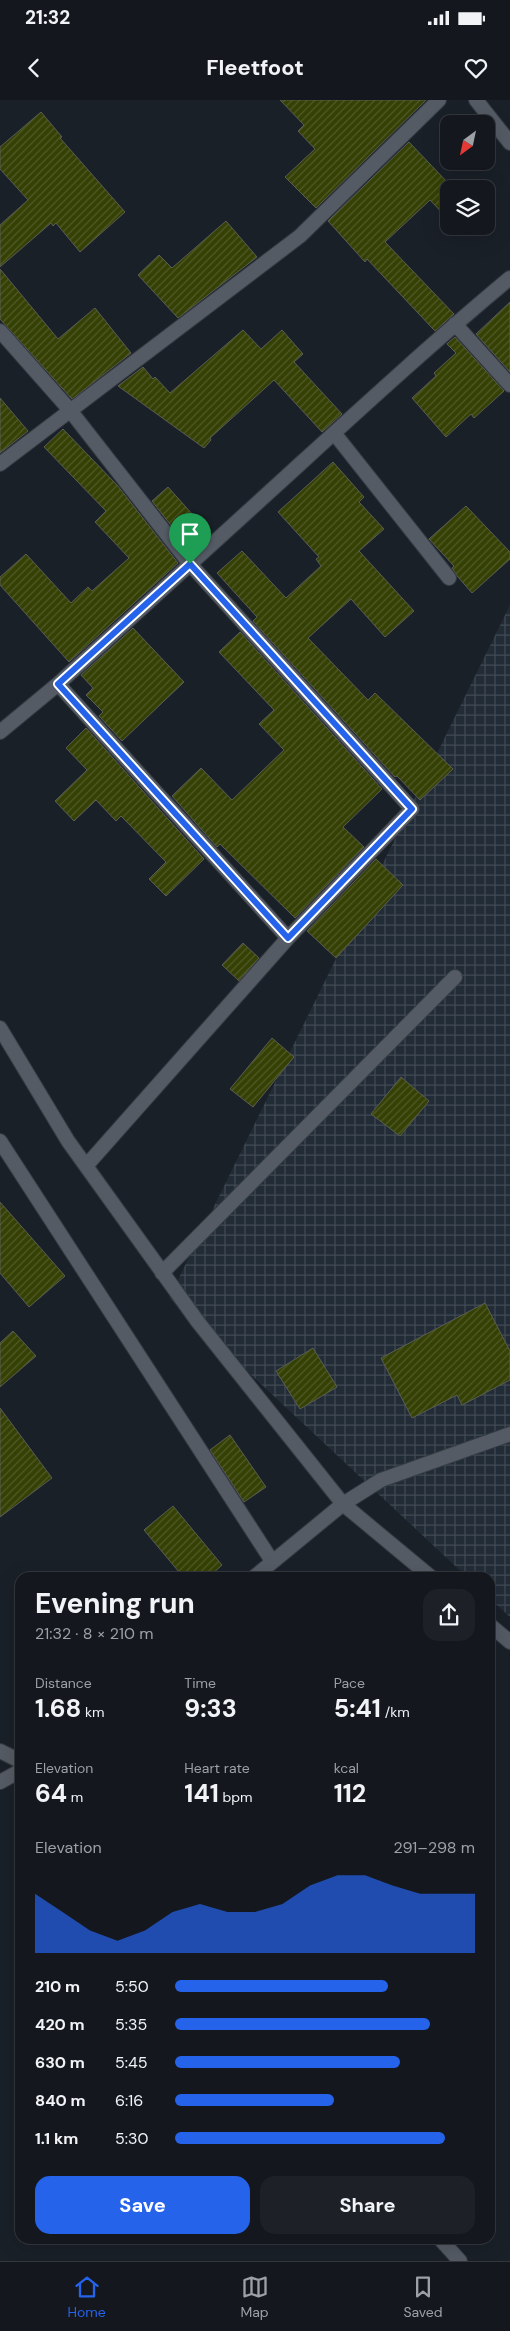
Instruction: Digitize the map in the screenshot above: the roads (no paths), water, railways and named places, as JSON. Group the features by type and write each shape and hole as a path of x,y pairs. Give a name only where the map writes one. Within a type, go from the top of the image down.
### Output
{"street":[{"path":"0,464 69,409 300,236 439,100"},
{"path":"476,100 510,143"},
{"path":"0,732 58,684 455,324 510,278"},
{"path":"455,324 510,385"},
{"path":"0,331 69,409 190,564 412,809 288,938 86,1166"},
{"path":"334,433 449,578"},
{"path":"58,684 288,938"},
{"path":"162,1273 455,977"},
{"path":"0,1028 68,1141 198,1322 343,1504 425,1572"},
{"path":"0,1141 272,1561"},
{"path":"260,1572 343,1504 381,1480 510,1434"},
{"path":"495,1630 510,1642"},
{"path":"0,1751 15,1758"},
{"path":"0,1782 15,1774"},
{"path":"445,2244 460,2261"}]}
